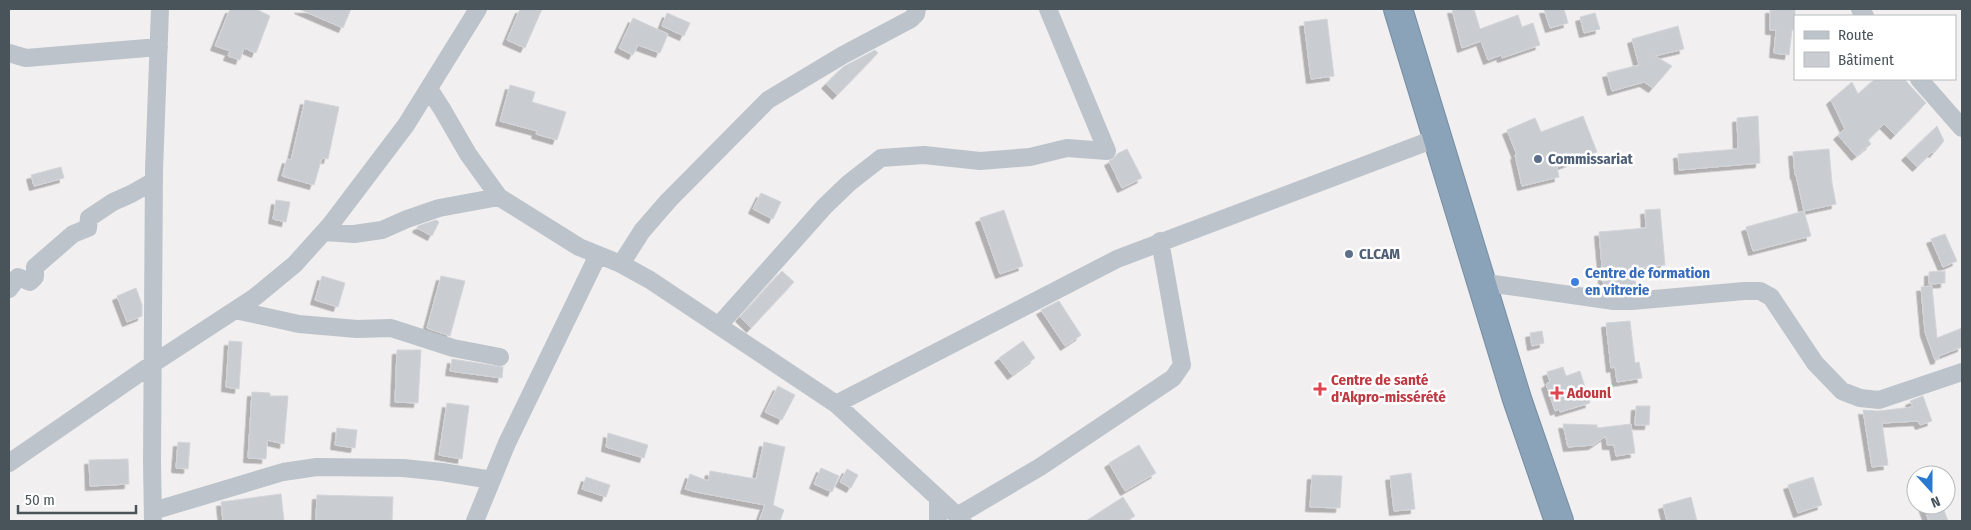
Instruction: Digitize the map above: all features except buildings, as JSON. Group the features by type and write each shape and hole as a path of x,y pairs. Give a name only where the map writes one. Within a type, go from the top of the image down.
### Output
{"highway":[{"path":"1398,9 1517,399 1560,521"}],"street":[{"path":"160,9 154,181 153,516 283,472 317,467 402,468 492,480"},
{"path":"9,463 154,363 255,297 296,264 324,232 406,125 478,9"},
{"path":"620,264 642,230 668,201 768,100 843,55 911,19 916,14 917,9"},
{"path":"719,325 825,206 849,183 881,158 924,155 980,161 1030,157 1067,148 1107,151 1048,9"},
{"path":"9,53 26,58 158,47"},
{"path":"1920,80 1962,128"},
{"path":"429,89 468,154 499,197 579,247 620,264 650,280 836,404 960,519 1173,378 1182,365 1160,241"},
{"path":"836,404 1117,259 1160,241 1437,138"},
{"path":"9,289 18,278 30,282 36,277 35,267 73,234 88,228 89,218 113,202 154,181"},
{"path":"324,232 354,234 382,230 439,208 499,197"},
{"path":"475,521 553,347 598,255"},
{"path":"1480,282 1614,301 1744,291 1766,293 1771,297 1815,363 1842,391 1860,398 1879,400 1962,372"},
{"path":"234,310 299,324 357,329 391,328 453,348 500,357"},
{"path":"938,498 938,521"}],"place":[{"name":"Commissariat","path":"1538,159"},
{"name":"CLCAM","path":"1349,254"},
{"name":"Centre de formation en vitrerie","path":"1575,282"},
{"name":"Centre de santé d'Akpro-missérété","path":"1320,389"},
{"name":"Adounl","path":"1557,393"}]}
